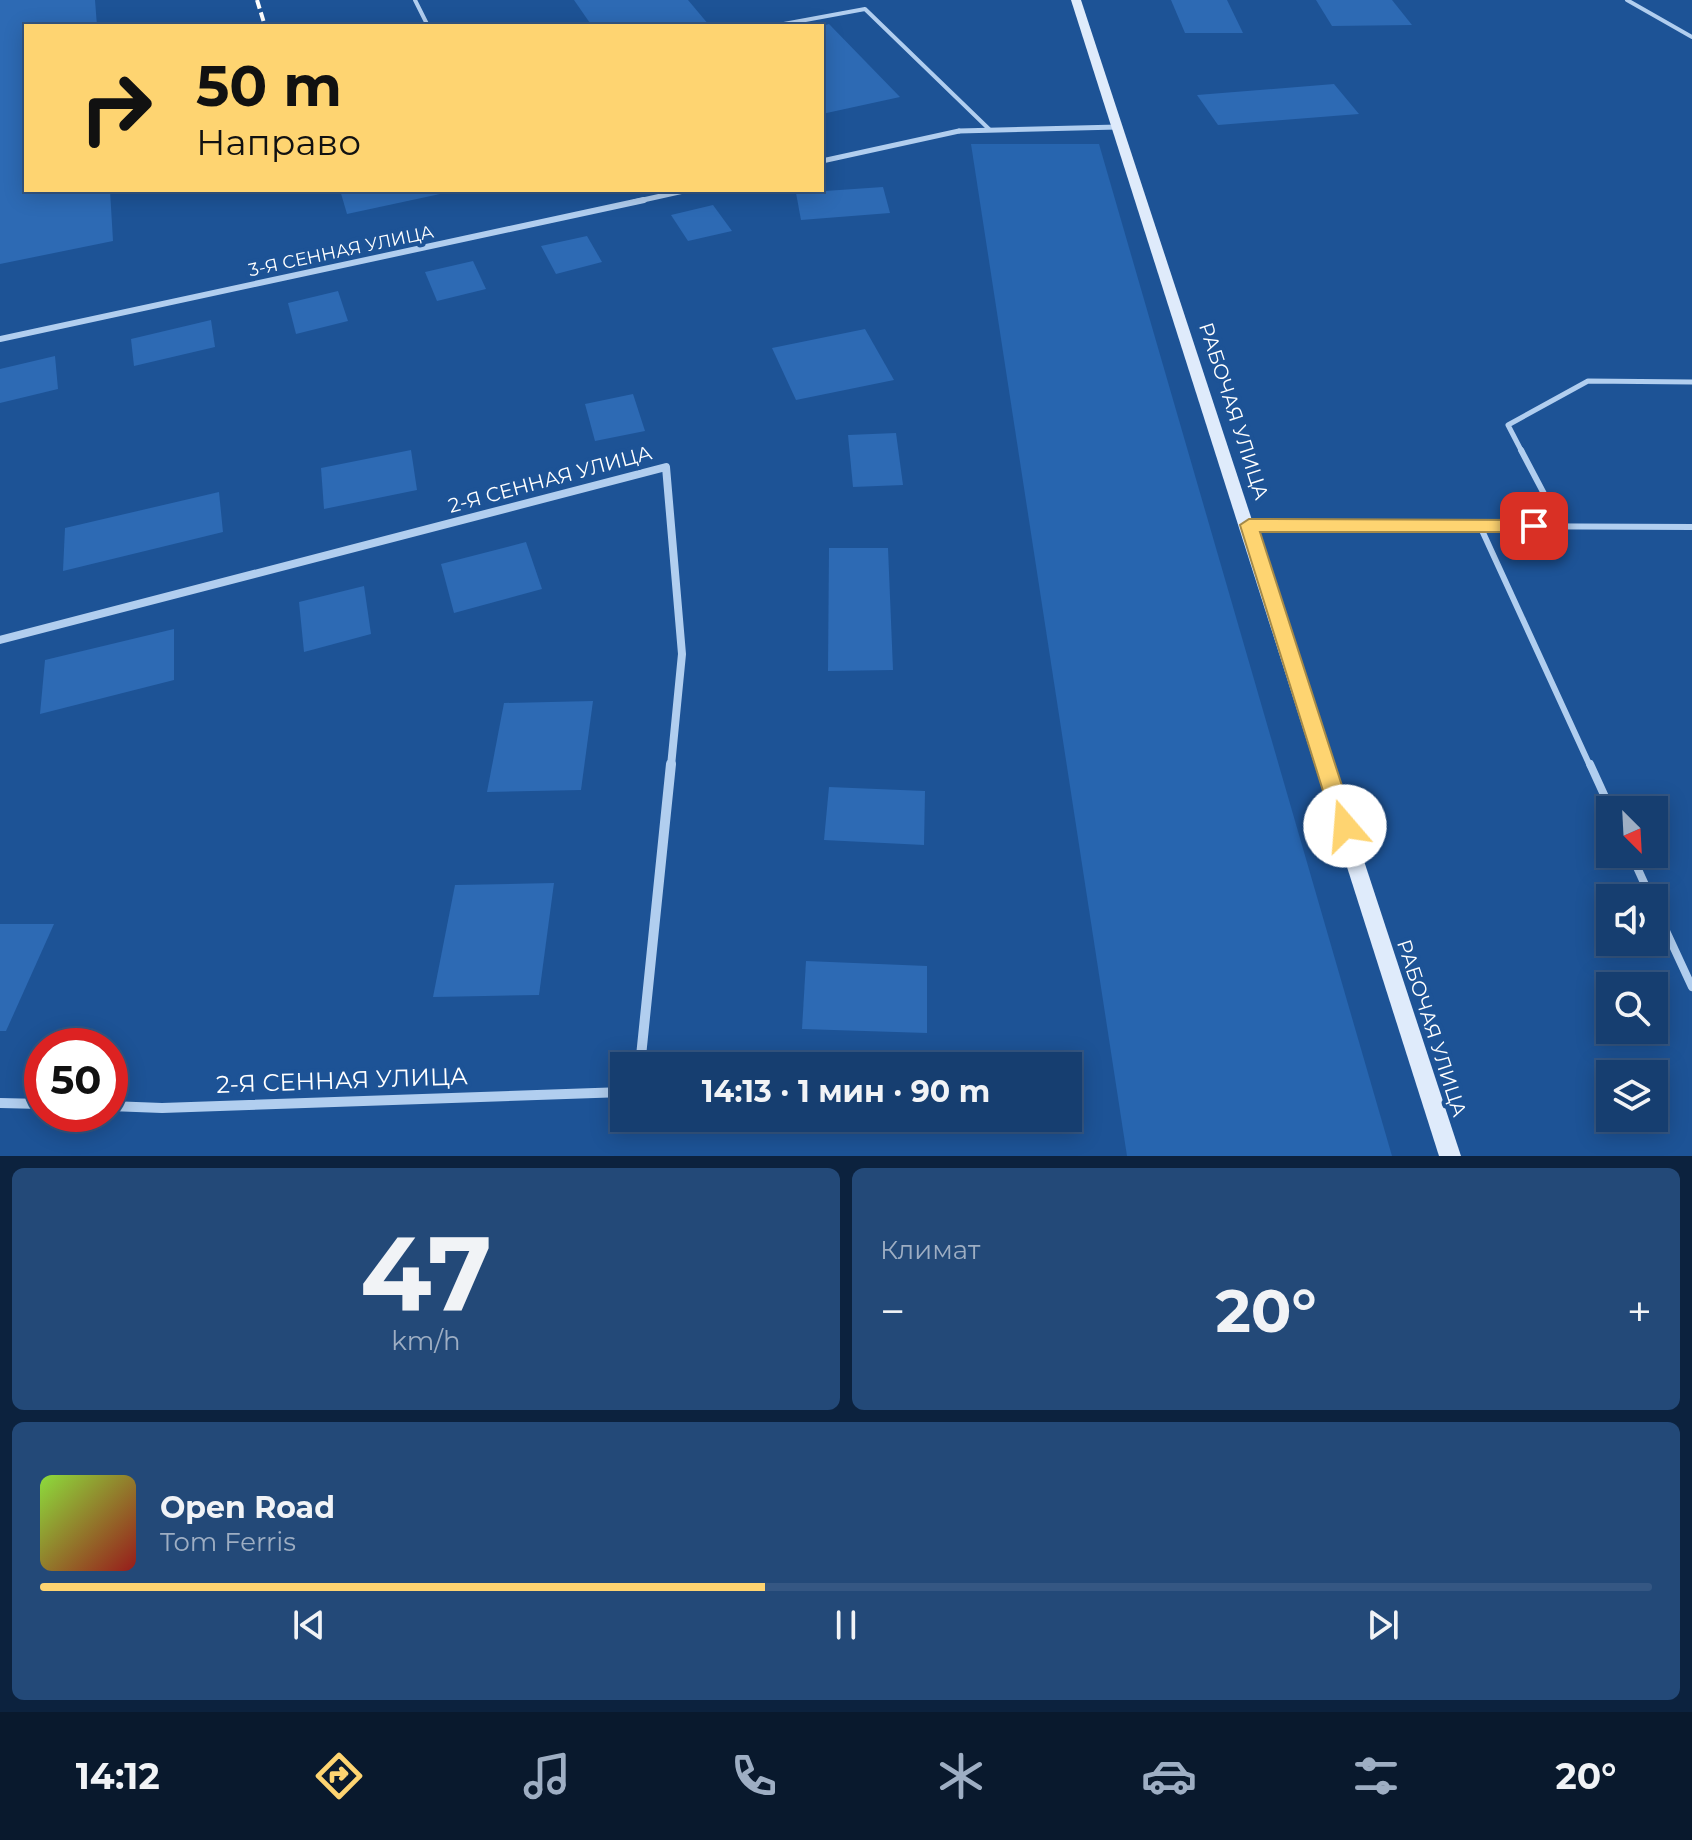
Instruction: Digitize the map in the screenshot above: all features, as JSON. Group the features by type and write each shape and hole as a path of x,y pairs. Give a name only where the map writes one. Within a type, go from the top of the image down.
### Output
{"main road":[{"name":"РАБОЧАЯ УЛИЦА","path":"1076,0 1249,525 1450,1156"}],"street":[{"path":"824,161 959,131 1118,127"},
{"name":"3-Я СЕННАЯ УЛИЦА","path":"0,339 679,192"},
{"name":"2-Я СЕННАЯ УЛИЦА","path":"0,640 666,467 682,654 641,1052"},
{"name":"2-Я СЕННАЯ УЛИЦА","path":"128,1107 610,1092"},
{"path":"0,1103 24,1104"}],"lane":[{"path":"415,0 427,24"},
{"path":"1627,0 1692,37"},
{"path":"784,24 865,9 990,130"},
{"path":"1561,526 1508,425 1588,381 1692,382"},
{"path":"1249,525 1692,527"},
{"path":"1480,526 1605,796"},
{"path":"1668,935 1692,987"}],"shaded area":[{"path":"971,144 1099,144 1392,1156 1127,1156"}],"building":[{"path":"0,0 95,0 97,24 24,24 24,192 110,192 113,241 0,264"},
{"path":"574,0 688,0 708,24 591,24"},
{"path":"1171,0 1227,0 1243,33 1185,33"},
{"path":"1316,0 1392,0 1412,25 1332,26"},
{"path":"829,24 900,97 824,114 824,25"},
{"path":"1334,84 1359,114 1218,125 1197,95"},
{"path":"883,187 890,213 801,220 796,193"},
{"path":"341,192 449,192 347,214"},
{"path":"713,205 732,231 688,241 671,215"},
{"path":"587,236 602,262 556,274 541,246"},
{"path":"473,261 486,289 437,301 425,272"},
{"path":"338,291 348,321 296,334 288,303"},
{"path":"211,320 215,347 134,366 131,339"},
{"path":"865,329 894,380 796,400 772,348"},
{"path":"55,356 58,389 0,403 0,369"},
{"path":"633,394 645,431 595,441 585,404"},
{"path":"896,433 903,485 853,487 848,435"},
{"path":"411,450 417,490 324,509 321,468"},
{"path":"219,492 223,532 63,571 65,528"},
{"path":"526,542 542,589 454,613 441,564"},
{"path":"829,548 888,548 893,670 828,671"},
{"path":"364,586 371,634 304,652 299,602"},
{"path":"174,629 174,680 40,714 45,660"},
{"path":"593,701 581,790 487,792 504,703"},
{"path":"829,787 925,791 924,845 824,840"},
{"path":"554,883 539,995 433,997 455,885"},
{"path":"0,924 54,924 6,1031 0,1031"},
{"path":"806,961 927,966 927,1033 802,1029"}],"railway":[{"path":"257,0 264,24"}],"route":[{"path":"1345,826 1249,525 1534,526"}]}
